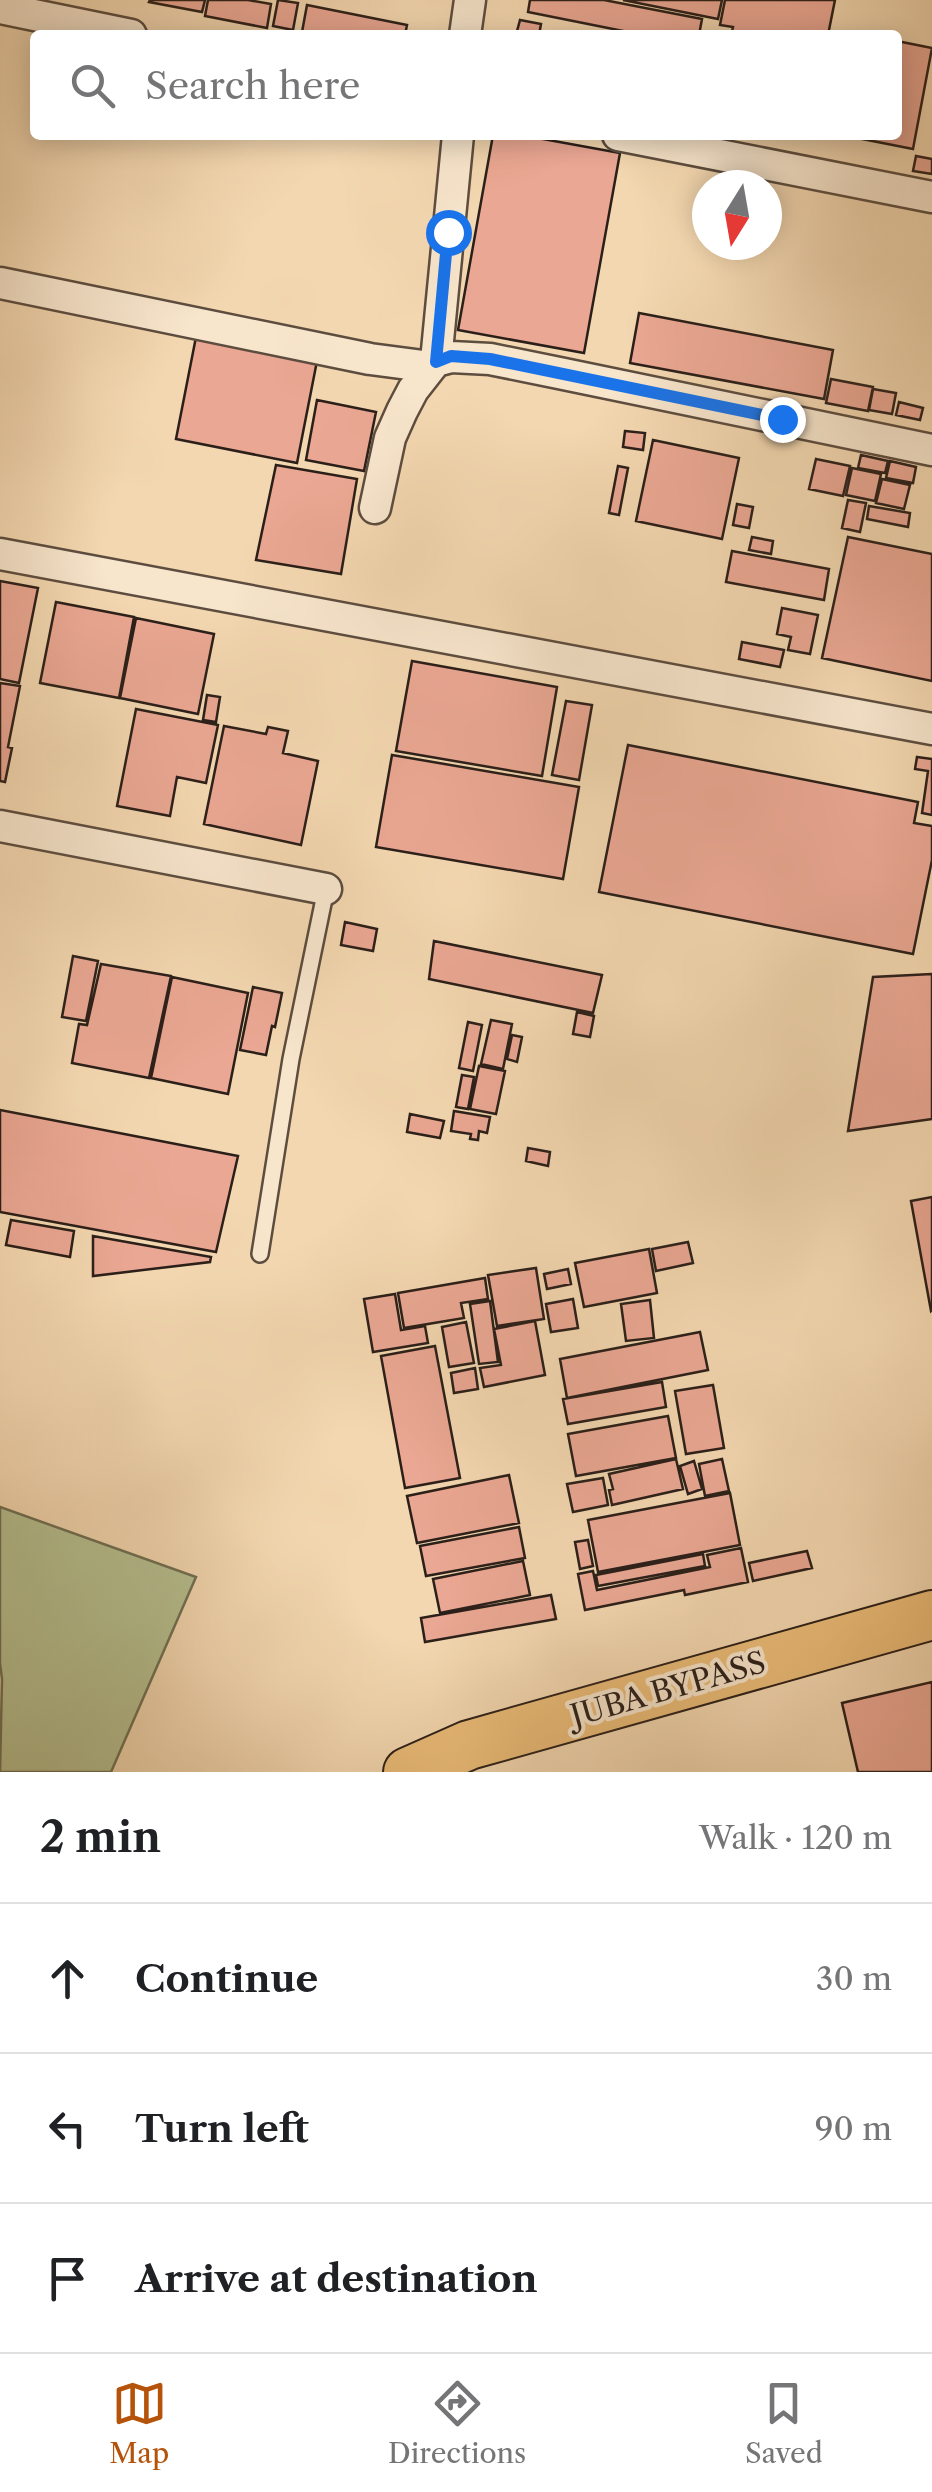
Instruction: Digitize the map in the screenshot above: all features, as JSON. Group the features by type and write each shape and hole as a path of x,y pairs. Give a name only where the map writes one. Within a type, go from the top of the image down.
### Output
{"main road":[{"name":"JUBA BYPASS","path":"408,1772 469,1746 932,1614"}],"street":[{"path":"465,30 470,0"},
{"path":"0,8 107,30"},
{"path":"434,364 457,140"},
{"path":"644,140 932,196"},
{"path":"0,283 370,359 434,364"},
{"path":"375,508 390,438 414,390 434,364 451,356 490,359 932,450"},
{"path":"0,554 932,729"},
{"path":"0,826 326,890"}],"lane":[{"path":"260,1254 291,1059 326,890"}],"green space":[{"path":"0,1507 196,1577 111,1772 0,1772"}],"building":[{"path":"150,0 205,0 202,12"},
{"path":"208,0 271,4 267,28 205,16"},
{"path":"278,0 298,3 293,30 273,26"},
{"path":"530,0 604,0 702,19 700,30 618,30 528,12"},
{"path":"623,0 722,0 718,19"},
{"path":"725,0 835,0 829,30 732,30 733,27 720,25"},
{"path":"307,5 407,25 406,30 302,30"},
{"path":"520,20 541,24 540,30 517,30"},
{"path":"902,42 932,48 913,149 867,140 902,140"},
{"path":"492,140 548,140 620,153 584,353 458,330"},
{"path":"916,156 932,159 932,174 913,171"},
{"path":"639,313 833,350 824,399 630,363"},
{"path":"196,337 317,361 297,463 176,439"},
{"path":"831,379 873,387 868,411 826,403"},
{"path":"873,389 896,393 892,414 869,410"},
{"path":"317,400 376,412 364,471 306,460"},
{"path":"899,402 923,408 920,420 896,415"},
{"path":"625,431 645,433 643,450 623,447"},
{"path":"653,440 739,458 722,539 636,521"},
{"path":"861,455 888,461 885,473 858,468"},
{"path":"816,459 850,466 843,496 809,489"},
{"path":"890,461 916,467 913,483 886,478"},
{"path":"276,465 357,479 341,574 256,560"},
{"path":"618,466 628,468 619,515 609,513"},
{"path":"852,468 881,474 875,501 846,495"},
{"path":"882,479 910,485 904,509 876,503"},
{"path":"848,500 866,503 860,532 842,528"},
{"path":"737,504 753,507 749,528 733,525"},
{"path":"869,506 910,513 908,527 867,519"},
{"path":"752,537 773,541 771,554 749,550"},
{"path":"848,537 932,554 932,681 822,658"},
{"path":"732,551 829,569 824,600 726,582"},
{"path":"0,581 38,588 19,683 0,679"},
{"path":"56,602 134,617 119,698 40,683"},
{"path":"782,608 818,615 810,654 788,650 791,637 777,634"},
{"path":"136,618 214,634 198,714 120,698"},
{"path":"742,642 784,650 780,667 739,659"},
{"path":"412,661 557,687 542,776 396,751"},
{"path":"0,683 20,686 5,782 0,781"},
{"path":"207,695 220,697 216,722 203,720"},
{"path":"566,701 592,705 579,780 552,775"},
{"path":"136,709 218,725 206,783 177,777 170,816 117,806"},
{"path":"224,726 266,734 268,727 288,731 283,753 318,761 301,845 204,824"},
{"path":"628,745 918,802 914,823 932,826 932,860 913,954 599,892"},
{"path":"392,755 579,787 563,879 376,847"},
{"path":"917,757 932,759 932,815 922,813 928,771 915,769"},
{"path":"345,922 377,929 373,951 341,945"},
{"path":"434,941 602,975 593,1013 429,979"},
{"path":"73,956 98,961 86,1021 62,1017"},
{"path":"101,964 171,976 149,1078 72,1063 79,1024 87,1025"},
{"path":"932,974 932,1119 848,1131 873,977"},
{"path":"172,977 248,993 228,1094 151,1078"},
{"path":"253,987 282,993 266,1055 240,1050"},
{"path":"577,1012 594,1016 590,1037 573,1034"},
{"path":"491,1020 512,1024 503,1069 481,1064"},
{"path":"468,1022 482,1025 473,1071 459,1068"},
{"path":"512,1035 522,1037 517,1062 507,1059"},
{"path":"479,1066 505,1071 496,1114 470,1109"},
{"path":"462,1075 474,1077 468,1109 456,1107"},
{"path":"0,1110 238,1156 216,1252 0,1212"},
{"path":"454,1111 490,1117 487,1133 479,1131 478,1140 470,1139 471,1134 451,1131"},
{"path":"410,1114 444,1121 440,1138 407,1132"},
{"path":"528,1148 550,1152 548,1166 526,1161"},
{"path":"932,1197 932,1310 931,1311 911,1201"},
{"path":"11,1220 74,1231 70,1257 6,1245"},
{"path":"93,1236 211,1257 210,1262 93,1276"},
{"path":"688,1242 693,1263 656,1271 652,1249"},
{"path":"649,1249 657,1293 584,1307 575,1263"},
{"path":"536,1268 544,1319 497,1326 488,1275"},
{"path":"568,1269 571,1284 547,1289 544,1274"},
{"path":"485,1278 488,1299 461,1303 464,1318 404,1328 398,1293"},
{"path":"395,1294 401,1330 425,1326 428,1343 373,1352 364,1299"},
{"path":"573,1299 578,1328 551,1332 546,1304"},
{"path":"650,1300 654,1338 626,1341 621,1304"},
{"path":"490,1301 498,1362 479,1364 470,1304"},
{"path":"535,1321 545,1375 484,1387 480,1368 501,1365 494,1329"},
{"path":"466,1322 474,1363 449,1367 442,1327"},
{"path":"700,1332 708,1370 567,1398 560,1359"},
{"path":"435,1346 460,1478 405,1488 381,1356"},
{"path":"475,1368 478,1389 454,1393 451,1373"},
{"path":"662,1382 666,1407 568,1424 563,1399"},
{"path":"713,1385 724,1448 686,1454 675,1391"},
{"path":"668,1416 676,1458 576,1476 568,1434"},
{"path":"676,1459 683,1489 612,1505 609,1474"},
{"path":"722,1459 729,1491 705,1496 699,1464"},
{"path":"694,1461 702,1489 688,1494 680,1466"},
{"path":"509,1475 519,1523 417,1543 407,1496"},
{"path":"603,1478 608,1505 573,1512 567,1484"},
{"path":"730,1493 740,1545 598,1572 588,1520"},
{"path":"519,1527 525,1558 426,1576 420,1546"},
{"path":"588,1540 593,1566 580,1569 575,1542"},
{"path":"741,1548 748,1582 585,1610 578,1574 593,1571 597,1590 710,1567 707,1555"},
{"path":"807,1551 812,1568 753,1581 749,1563"},
{"path":"703,1554 705,1566 598,1586 596,1575"},
{"path":"523,1561 530,1595 440,1613 433,1579"},
{"path":"551,1595 556,1619 425,1642 421,1618"},
{"path":"932,1682 932,1772 858,1772 842,1703"}],"route":[{"path":"448,232 436,362 451,356 490,359 782,419"}]}
